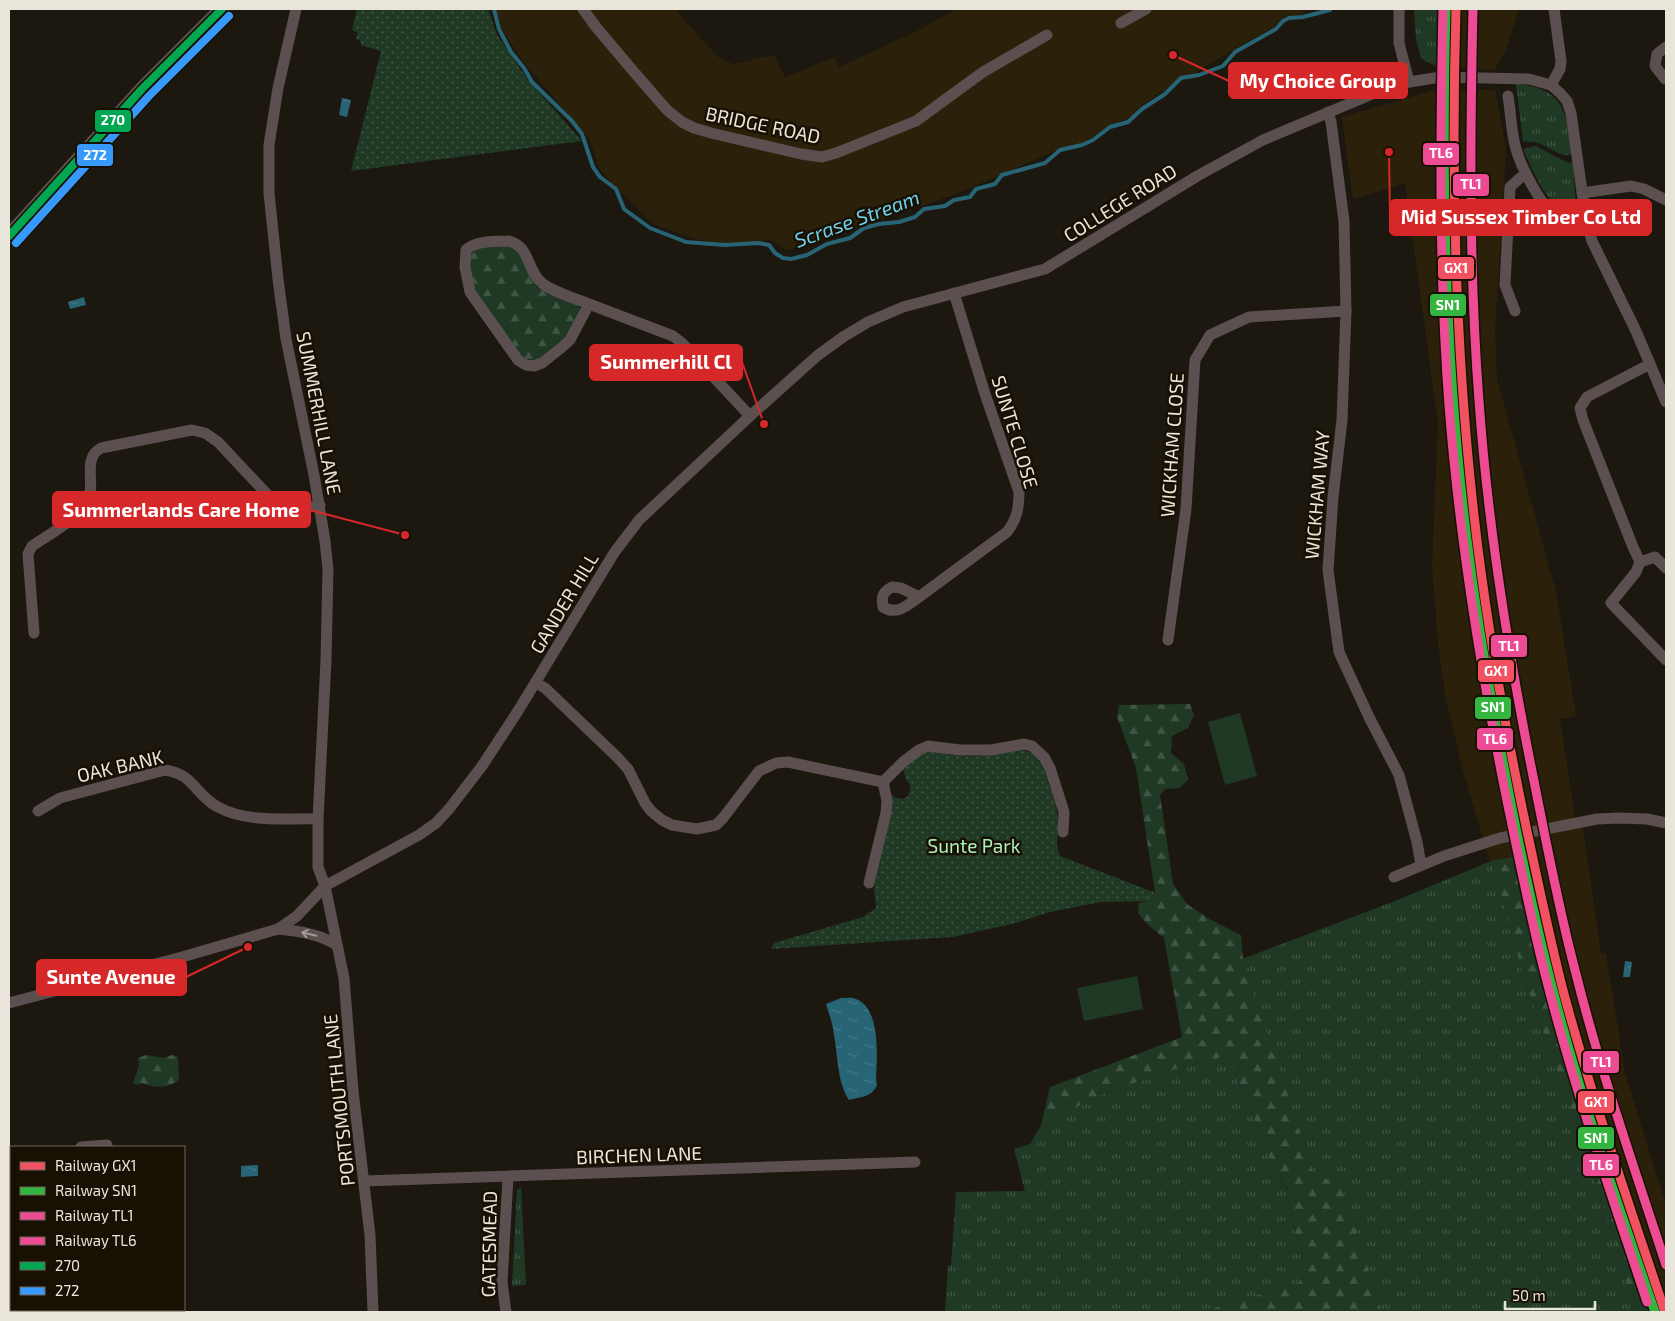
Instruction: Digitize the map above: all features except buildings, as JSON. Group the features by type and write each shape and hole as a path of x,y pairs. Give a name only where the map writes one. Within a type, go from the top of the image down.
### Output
{"main road":[{"path":"9,236 142,90 222,9"}],"street":[{"name":"SUMMERHILL LANE","path":"296,9 278,88 268,167 269,193 286,339 320,505 328,569 326,660 318,820 318,867 325,886"},
{"name":"BRIDGE ROAD","path":"583,9 596,27 667,110 682,122 694,128 727,137 822,157 916,121 983,72 1047,35"},
{"path":"1121,24 1146,9"},
{"path":"1399,9 1399,43 1409,82"},
{"path":"1554,9 1561,61 1560,69 1551,85 1567,101 1571,112 1586,220 1599,258 1636,331 1666,402"},
{"path":"1665,79 1655,66 1657,54 1666,47"},
{"name":"COLLEGE ROAD","path":"843,337 886,314 912,304 1045,269 1230,157 1263,140 1377,92 1409,82 1441,77 1529,79 1551,85"},
{"path":"1508,96 1515,147 1526,175 1553,215 1569,223 1586,220"},
{"name":"WICKHAM WAY","path":"1328,112 1331,122 1344,221 1346,311 1342,420 1333,497 1328,570 1339,652 1368,716 1399,775 1421,864"},
{"path":"1515,311 1505,285 1510,187 1526,175"},
{"path":"1582,192 1631,186 1644,189 1666,200"},
{"path":"588,304 570,340 542,363 534,366 526,365 511,352 473,298 465,267 466,250 477,244 509,241 517,243 523,248 537,279 543,285 673,336 682,343 750,416"},
{"name":"SUNTE CLOSE","path":"919,597 1007,532 1014,523 1019,504 1018,492 954,293"},
{"name":"WICKHAM CLOSE","path":"1168,640 1186,509 1195,360 1210,335 1249,317 1346,311"},
{"name":"GANDER HILL","path":"278,929 297,916 325,886 419,835 436,823 482,766 536,683 614,553 639,520 750,416 817,356 843,337"},
{"path":"1650,364 1587,397 1580,408 1583,420 1640,562 1636,572 1611,603 1666,660"},
{"path":"34,633 28,554 32,546 79,513 87,503 92,484 91,461 96,451 102,448 192,430 205,433 218,442 280,508 288,511 320,505"},
{"path":"1640,562 1655,558 1666,568"},
{"path":"536,683 545,688 617,757 628,769 651,811 672,825 697,829 716,825 759,771 776,763 788,762 883,782"},
{"path":"883,782 903,762 928,746 960,750 991,750 1024,744 1032,746 1044,757 1050,768 1064,812 1063,832"},
{"name":"OAK BANK","path":"38,812 60,798 165,770 183,775 205,798 217,807 229,812 256,818 318,820"},
{"path":"869,883 886,813 887,801 883,782"},
{"path":"1394,877 1421,864 1500,838 1573,824 1619,818 1647,819 1666,823"},
{"name":"PORTSMOUTH LANE","path":"325,886 344,978 353,1091 370,1235 373,1312"},
{"path":"9,1004 278,929 294,930 325,937 337,945"},
{"path":"94,1146 107,1145"},
{"name":"BIRCHEN LANE","path":"364,1181 915,1162"},
{"name":"GATESMEAD","path":"506,1312 502,1282 508,1177"}],"shaded area":[{"path":"496,9 676,9 718,57 733,64 774,55 785,77 835,57 839,67 913,33 956,9 1304,9 1303,15 1284,17 1274,27 1190,76 1180,77 1141,106 1130,117 1105,128 1079,145 1060,149 956,194 815,243 787,250 771,240 726,244 696,239 653,224 608,179 598,166 590,140 521,59 502,29"},
{"path":"1414,9 1519,9 1505,52 1494,70 1433,66 1421,58 1416,39"},
{"path":"1438,89 1495,90 1506,149 1495,331 1497,379 1556,592 1576,716 1560,719 1575,817 1583,828 1601,954 1606,954 1625,1073 1666,1205 1666,1312 1635,1312 1527,988 1462,767 1445,695 1438,643 1432,567 1438,423 1405,183 1353,199 1342,117"}],"green space":[{"path":"357,9 488,9 497,35 528,80 582,141 351,171 381,51 361,45 360,40 356,39 358,33 352,30"},
{"path":"1414,9 1442,9 1440,61 1435,64 1421,58 1416,39"},
{"path":"1516,84 1533,86 1554,97 1565,115 1572,155 1565,155 1538,143 1523,142"},
{"path":"1533,146 1566,162 1573,163 1576,208 1567,210 1559,207 1544,191 1524,151 1524,149"},
{"path":"508,244 519,249 537,287 549,294 577,304 580,309 568,335 537,360 524,359 475,294 468,258 472,253 481,248"},
{"path":"1190,704 1194,715 1188,728 1172,736 1171,753 1184,764 1188,779 1180,788 1165,789 1160,795 1173,884 1187,904 1211,920 1241,935 1243,959 1315,1178 1340,1180 1382,1312 1201,1312 1301,1281 1307,1268 1291,1220 1288,1190 1275,1168 1227,1056 1176,1069 1107,1092 1041,1125 1050,1087 1182,1037 1164,938 1148,925 1138,913 1139,903 1156,899 1136,768 1117,717 1119,705"},
{"path":"1240,713 1257,776 1225,785 1208,722"},
{"name":"Sunte Park","path":"1018,749 1037,757 1044,768 1057,811 1057,845 1060,856 1156,893 1158,901 1101,902 1050,912 1016,923 953,937 771,949 774,943 863,917 876,908 874,888 891,813 891,795 899,799 908,796 910,784 906,779 903,769 916,758 929,752 975,756 997,754"},
{"path":"1518,856 1560,1022 1616,1204 1653,1312 1635,1312 1614,1237 1580,1135 1527,988 1491,861"},
{"path":"1491,861 1527,988 1580,1135 1614,1237 1635,1312 1382,1312 1340,1181 1315,1179 1242,959 1395,901"},
{"path":"1137,976 1143,1009 1084,1021 1077,988"},
{"path":"146,1055 163,1058 172,1055 178,1057 179,1080 161,1087 142,1083 136,1085 133,1083 139,1066 138,1058"},
{"path":"1227,1056 1275,1168 1288,1191 1291,1220 1307,1268 1301,1281 1201,1312 945,1312 948,1266 951,1265 956,1192 1025,1191 1014,1149 1030,1144 1041,1125 1107,1092 1176,1069"},
{"path":"521,1187 526,1285 512,1286 517,1190"},
{"path":"9,1188 10,1292 9,1294"},
{"path":"486,1189 493,1190 496,1196 490,1286"},
{"path":"75,1311 149,1311 147,1312"}],"water":[{"path":"342,98 351,100 347,117 339,115"},
{"path":"84,297 86,305 70,309 68,302"},
{"path":"1625,961 1632,962 1630,977 1623,977"},
{"path":"841,998 854,998 864,1004 870,1012 876,1034 877,1085 869,1094 849,1100 840,1077 833,1027 826,1004"},
{"path":"258,1165 258,1176 241,1177 241,1166"}],"waterway":[{"name":"Scrase Stream","path":"494,9 499,29 511,52 532,82 572,121 582,134 593,167 600,177 616,189 624,209 650,228 686,242 725,245 758,243 769,245 775,253 783,258 791,259 807,255 827,244 850,238 864,228 899,222 915,217 924,209 945,206 954,200 970,197 976,189 995,184 1002,175 1045,163 1060,150 1082,145 1093,140 1110,127 1128,122 1142,109 1165,94 1181,78 1199,75 1223,66 1235,52 1276,29 1283,21 1289,18 1303,17 1330,10"}],"rail line":[{"name":"TL6","path":"1443,9 1441,108 1443,307 1453,454 1478,644 1504,786 1545,974 1580,1098 1647,1302"},
{"name":"SN1","path":"1446,9 1444,146 1450,351 1461,487 1479,626 1511,803 1549,974 1589,1114 1655,1312"},
{"name":"GX1","path":"1456,9 1454,199 1462,389 1474,515 1490,635 1519,792 1564,994 1599,1114 1665,1312"},
{"name":"TL1","path":"1473,9 1471,156 1473,303 1483,448 1493,542 1507,636 1552,873 1569,946 1606,1081 1666,1265"}],"transit line":[{"name":"270","path":"9,236 142,89 222,9"},
{"name":"272","path":"16,243 149,96 229,16"}],"place":[{"name":"My Choice Group","path":"1173,55"},
{"name":"Mid Sussex Timber Co Ltd","path":"1389,152"},
{"name":"Summerhill Cl","path":"764,424"},
{"name":"Summerlands Care Home","path":"405,535"},
{"name":"Sunte Avenue","path":"248,947"}]}
